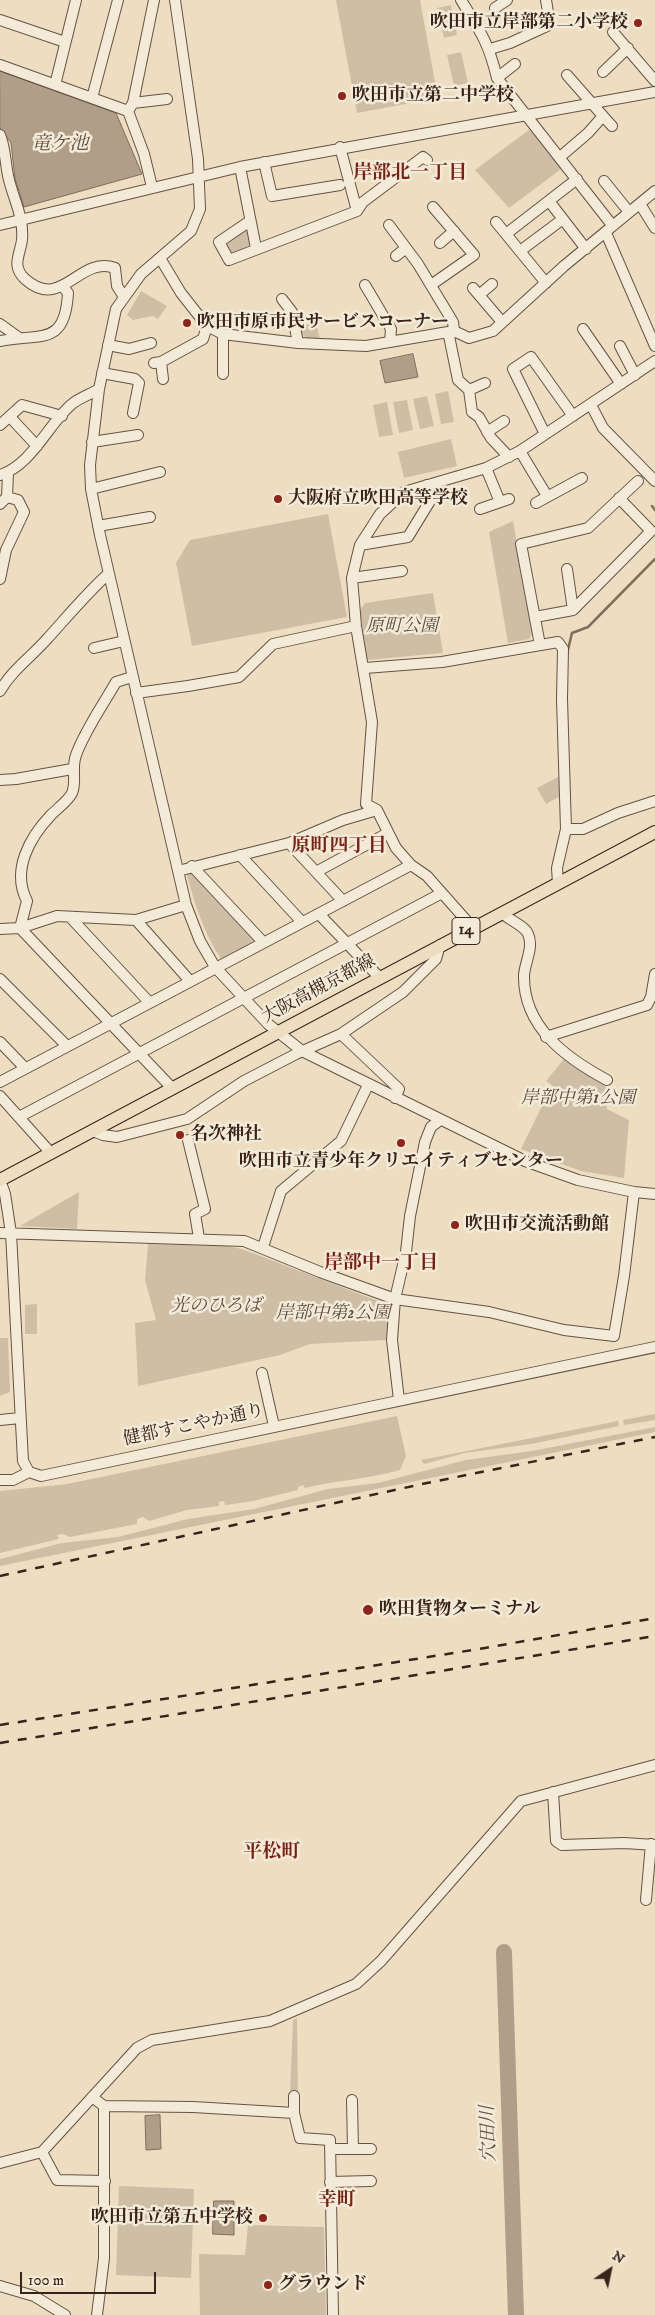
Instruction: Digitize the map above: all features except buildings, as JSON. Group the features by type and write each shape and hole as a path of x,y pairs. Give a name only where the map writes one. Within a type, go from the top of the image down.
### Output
{"main road":[{"name":"大阪高槻京都線","path":"0,1180 655,832"}],"street":[{"path":"55,85 76,0"},
{"path":"92,98 118,0"},
{"path":"152,187 131,107 154,0"},
{"path":"175,0 198,160 200,209 197,221 182,241 141,274 116,309 99,389 92,442 91,489 108,574 186,905 200,941 215,967 268,1024 302,1051 525,1161 578,1180 634,1192 655,1194"},
{"path":"462,0 480,27 490,49 497,78 560,156 609,229 655,346"},
{"path":"490,49 510,43 547,26 548,12 546,0"},
{"path":"0,20 65,42"},
{"path":"613,32 655,81"},
{"path":"603,72 628,48"},
{"path":"497,78 515,64"},
{"path":"0,65 92,98 131,107 167,99"},
{"path":"569,82 591,102 612,126"},
{"path":"0,225 152,187 264,162 526,113 655,92"},
{"path":"560,156 603,116"},
{"path":"0,135 4,144 9,180 21,220 22,240 16,258 24,278 40,288 63,287 98,264 106,264 115,268 117,286 124,297"},
{"path":"340,147 357,211"},
{"path":"250,221 219,242 228,260 357,211 363,202 423,157 427,160"},
{"path":"264,162 272,196 340,185"},
{"path":"240,167 256,248"},
{"path":"506,234 577,179"},
{"path":"604,180 629,212"},
{"path":"160,258 181,293 207,326 223,334 298,343 366,346 454,330 470,338 493,331 546,283 655,191"},
{"path":"548,201 586,249"},
{"path":"640,204 655,228"},
{"path":"431,285 474,255 433,207"},
{"path":"520,251 562,219"},
{"path":"496,222 546,283"},
{"path":"389,224 431,285 453,322 454,330 449,336 458,380 469,390 472,412 480,417 487,432 509,457"},
{"path":"440,243 454,231"},
{"path":"396,256 406,248"},
{"path":"492,284 476,291 502,322"},
{"path":"365,285 391,330 390,342"},
{"path":"0,341 18,337 46,336 55,331 63,321 67,310 68,293 63,287"},
{"path":"282,299 292,312 298,343"},
{"path":"0,324 18,337"},
{"path":"163,379 157,362 203,339 207,326"},
{"path":"583,329 621,384"},
{"path":"223,334 223,374"},
{"path":"108,345 129,350 152,343"},
{"path":"620,346 635,375"},
{"path":"546,434 513,369 531,356 573,416"},
{"path":"473,928 427,876 411,865 396,848 376,810 366,804 372,722 365,668 356,626 352,578 360,545 380,514 404,492 486,468 509,457 591,405 655,361"},
{"path":"102,373 135,379 139,382 134,413"},
{"path":"469,390 485,383"},
{"path":"0,577 6,550 24,512 18,500 3,500 4,474 38,446 72,404 99,389"},
{"path":"0,425 22,405 62,416"},
{"path":"591,405 603,428 655,481"},
{"path":"10,417 38,446"},
{"path":"487,432 504,421"},
{"path":"92,442 138,435"},
{"path":"520,451 548,496"},
{"path":"480,510 504,500 486,468"},
{"path":"91,489 160,472"},
{"path":"536,502 574,487 582,478"},
{"path":"540,645 522,544 588,528 638,481"},
{"path":"360,545 408,537 430,501 427,485"},
{"path":"535,617 573,610 651,531 619,498"},
{"path":"98,526 150,517"},
{"path":"567,569 573,610"},
{"path":"352,578 402,571"},
{"path":"0,691 4,676 46,641 83,596 108,574"},
{"path":"136,692 188,686 239,677 272,644 356,626"},
{"path":"94,648 124,641"},
{"path":"365,668 442,662 558,642 563,649 562,699 566,829 557,868 558,883"},
{"path":"20,928 27,900 22,892 23,857 41,826 72,793 74,776 72,769 76,754 116,682 132,677"},
{"path":"0,780 16,780 72,769"},
{"path":"566,829 583,829 618,813 655,800"},
{"path":"178,871 289,843 343,820 376,810"},
{"path":"316,872 388,833"},
{"path":"289,843 343,901"},
{"path":"240,855 302,922"},
{"path":"0,1082 411,865"},
{"path":"192,866 263,942"},
{"path":"19,1117 442,893"},
{"path":"0,929 20,928 57,916 136,920 186,905"},
{"path":"502,913 528,932 531,942 525,968 524,984 526,996 546,1037 579,1065 607,1080"},
{"path":"319,914 380,978"},
{"path":"70,917 149,1002"},
{"path":"136,920 190,981"},
{"path":"20,928 172,1088"},
{"path":"93,1131 103,1136 118,1137 187,1119 244,1081 302,1051 341,1034 403,992 432,963 440,946"},
{"path":"546,1037 647,1005 651,997 655,975"},
{"path":"0,979 67,1046"},
{"path":"341,1034 399,1089 395,1098"},
{"path":"0,1042 25,1068"},
{"path":"262,1247 281,1191 341,1142 368,1085"},
{"path":"0,1096 50,1152"},
{"path":"399,1400 392,1340 395,1299 406,1252 410,1216 425,1142 431,1127 440,1120"},
{"path":"188,1140 205,1209 195,1214 199,1238"},
{"path":"0,1180 5,1194 11,1233 23,1461 29,1472 13,1480 0,1480"},
{"path":"0,1232 244,1241 320,1272 395,1299 489,1312 564,1330 614,1336 626,1266 634,1192"},
{"name":"健都すこやか通り","path":"29,1472 42,1476 655,1346"},
{"path":"262,1373 269,1385 274,1426"},
{"path":"0,1420 20,1418"},
{"path":"0,2163 42,2152 137,2048 152,2040 270,2021 356,1984 381,1961 522,1801 655,1765"},
{"path":"553,1792 556,1841 562,1845 653,1844 644,1894"},
{"path":"294,2096 294,2113 300,2138 330,2140 333,2315"},
{"path":"92,2097 104,2106 193,2107 294,2113"},
{"path":"352,2100 353,2149"},
{"path":"97,2315 104,2258 104,2106"},
{"path":"330,2150 371,2149"},
{"path":"42,2152 58,2180 104,2181"},
{"path":"330,2182 371,2181"},
{"path":"0,2286 34,2296 65,2315"}],"green space":[{"path":"336,0 420,0 438,98 357,113"},
{"path":"451,5 457,35 444,38 437,8"},
{"path":"461,52 468,83 454,86 447,55"},
{"path":"533,127 564,167 509,208 475,170"},
{"path":"244,229 247,231 250,245 233,254 229,253 224,247 225,242"},
{"path":"141,291 167,306 158,319 153,316 133,320 127,315"},
{"path":"316,323 320,339 309,338 302,334 299,326"},
{"path":"448,391 454,422 441,424 435,394"},
{"path":"427,396 434,426 420,429 413,399"},
{"path":"407,400 413,430 399,433 393,402"},
{"path":"387,402 393,435 379,437 373,405"},
{"path":"451,439 457,466 404,478 398,452"},
{"path":"328,514 347,617 192,646 176,563 190,540"},
{"path":"513,521 533,632 529,639 508,643 489,532"},
{"name":"原町公園","path":"433,593 443,653 367,660 360,610 365,603"},
{"path":"562,775 561,796 546,804 537,788"},
{"path":"193,873 255,939 255,942 221,959 205,929 197,908 187,875"},
{"name":"岸部中第1公園","path":"564,1059 602,1080 605,1083 607,1109 629,1120 624,1178 581,1171 521,1149 552,1085 546,1081"},
{"path":"79,1192 77,1229 20,1226"},
{"name":"光のひろば","path":"148,1244 227,1246 242,1249 386,1304 390,1309 386,1340 310,1344 280,1355 138,1386 135,1323 156,1320 145,1280"},
{"path":"37,1304 37,1334 25,1334 25,1305"},
{"path":"0,1338 8,1338 10,1392 0,1396"},
{"path":"655,1414 655,1420 624,1425 623,1420"},
{"path":"397,1416 406,1456 400,1470 305,1488 303,1485 298,1487 298,1490 253,1501 225,1505 224,1501 219,1502 219,1506 187,1510 149,1521 143,1517 137,1519 137,1524 70,1537 63,1534 57,1535 59,1539 0,1553 0,1491 67,1484"},
{"path":"618,1421 619,1426 531,1444 465,1453 424,1464 421,1460"},
{"path":"655,1427 655,1432 0,1566 0,1559 62,1543 118,1537 188,1519 254,1509 328,1489 378,1483 466,1460 532,1451"},
{"path":"297,2018 298,2096 290,2095 293,2020"},
{"path":"119,2186 194,2189 191,2278 116,2275"},
{"name":"グラウンド","path":"248,2225 324,2227 326,2315 200,2315 199,2254 245,2255"}],"water":[{"name":"竜ケ池","path":"0,71 116,113 142,174 24,207 15,179 11,143 0,128"},
{"path":"413,354 418,377 385,383 380,361"},
{"path":"160,2115 161,2149 146,2150 145,2116"},
{"path":"214,2201 234,2201 234,2235 213,2234"}],"waterway":[{"path":"652,506 655,510"},
{"path":"567,654 572,633 588,627 655,559"},
{"name":"穴田川","path":"504,1952 516,2315"}],"railway":[{"path":"0,1576 427,1483 655,1437"},
{"path":"0,1725 485,1648 655,1618"},
{"path":"0,1743 655,1636"}],"place":[{"name":"吹田市立岸部第二小学校","path":"638,23"},
{"name":"吹田市立第二中学校","path":"342,96"},
{"name":"吹田市原市民サービスコーナー","path":"187,323"},
{"name":"大阪府立吹田高等学校","path":"278,499"},
{"name":"名次神社","path":"180,1135"},
{"name":"吹田市立青少年クリエイティブセンター","path":"401,1143"},
{"name":"吹田市交流活動館","path":"455,1225"},
{"name":"吹田貨物ターミナル","path":"368,1610"},
{"name":"吹田市立第五中学校","path":"263,2218"},
{"name":"グラウンド","path":"268,2285"}],"district":[{"name":"岸部北一丁目","path":"410,174"},
{"name":"原町四丁目","path":"339,847"},
{"name":"岸部中一丁目","path":"381,1264"},
{"name":"平松町","path":"272,1853"},
{"name":"幸町","path":"337,2201"}],"park label":[{"name":"岸部中第2公園","path":"333,1314"}]}
